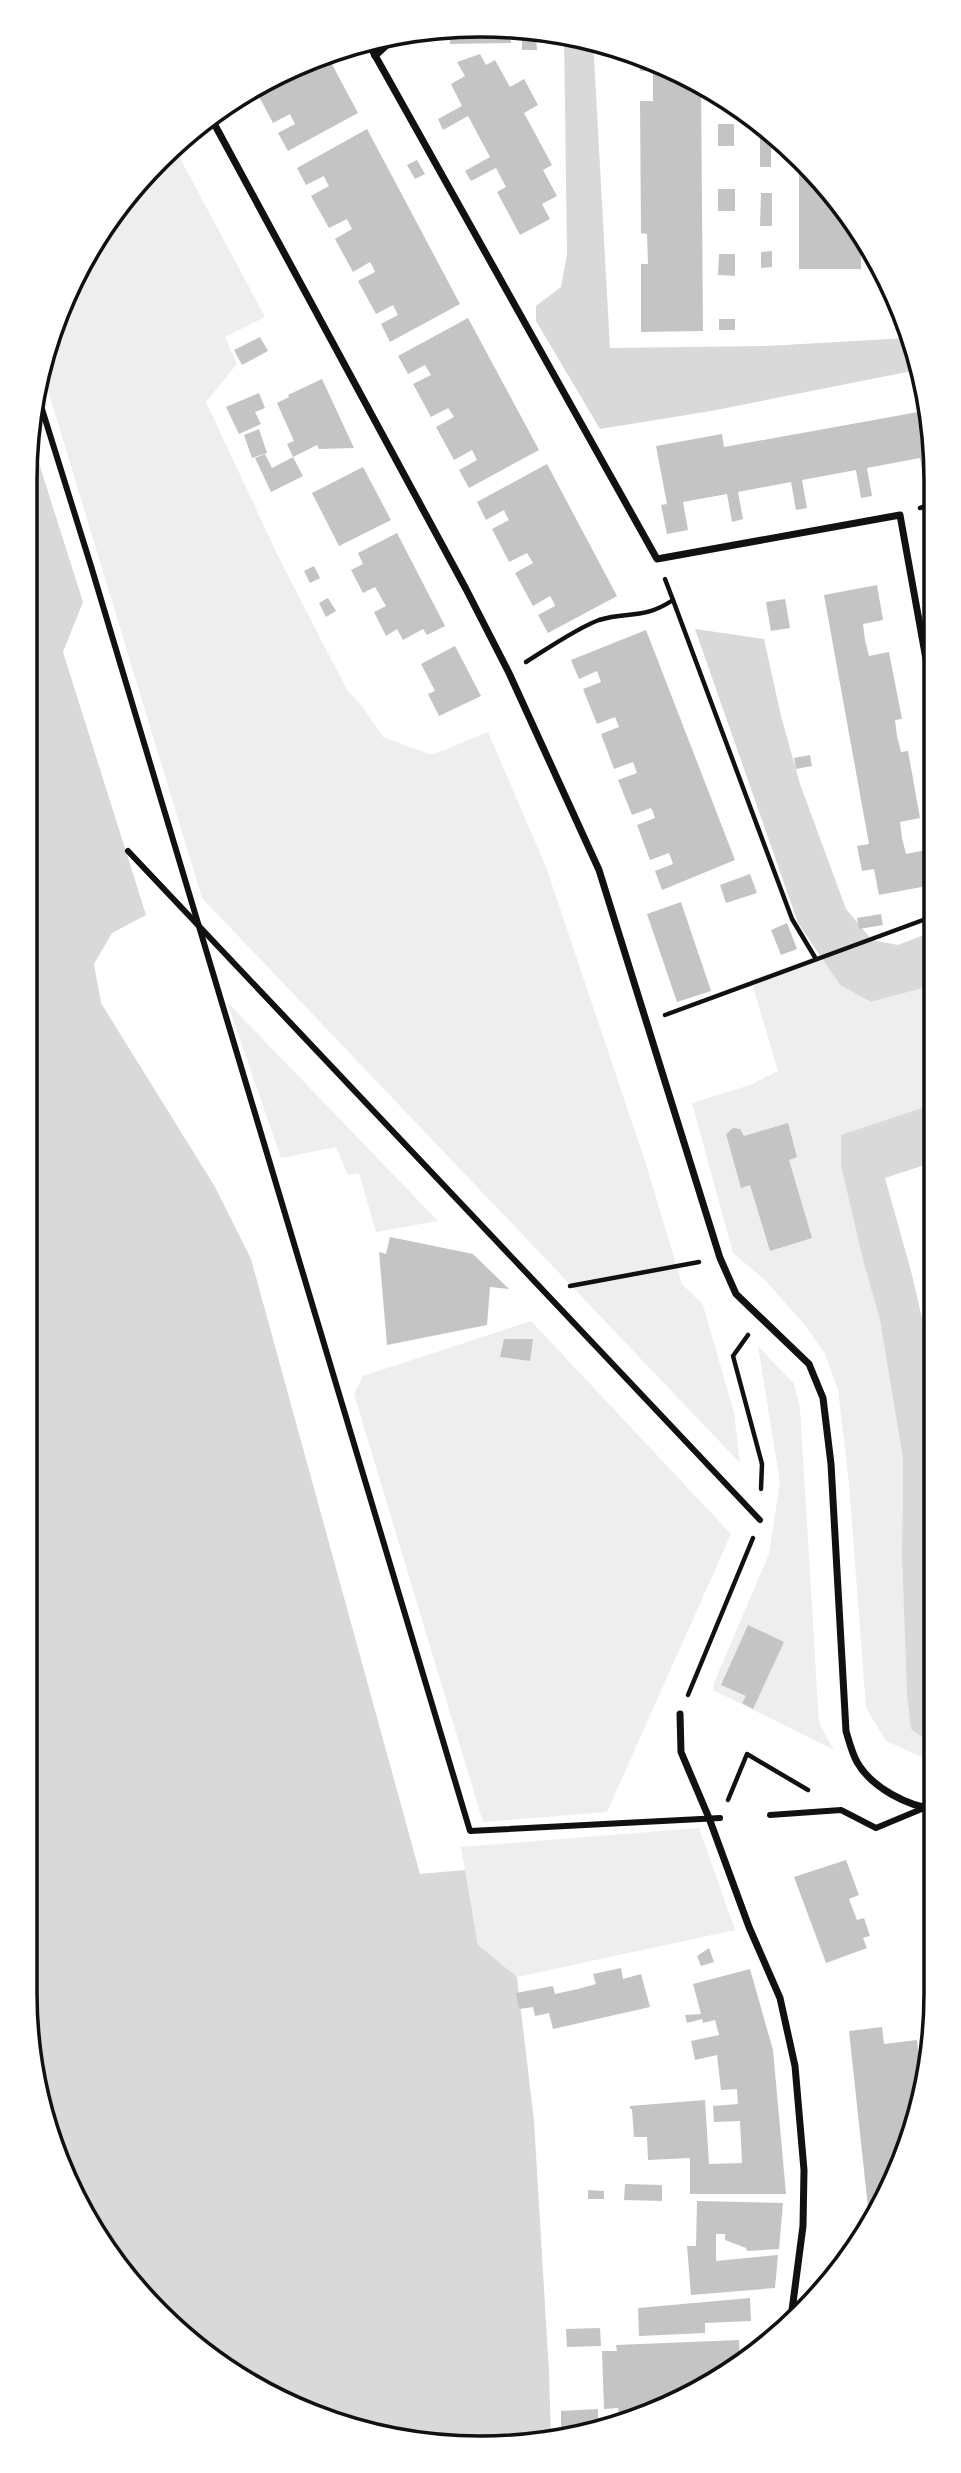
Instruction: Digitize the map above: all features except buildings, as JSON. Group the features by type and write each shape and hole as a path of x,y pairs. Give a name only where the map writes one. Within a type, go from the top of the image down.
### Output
{"street":[{"path":"375,56 384,47"},
{"path":"372,50 657,559 900,515 924,648"},
{"path":"215,125 466,589 509,673 599,870 720,1258 736,1294 809,1364 823,1398 831,1464 846,1731 858,1764 888,1794 924,1808"},
{"path":"43,412 470,1831 720,1818"},
{"path":"128,851 760,1520"},
{"path":"680,1714 681,1752 709,1818 749,1927 780,1998 795,2066 804,2170 803,2226 792,2308"},
{"path":"770,1815 842,1810 876,1828 924,1808"}],"path":[{"path":"657,559 792,919 816,959"},
{"path":"509,673 599,620 646,614 673,600"},
{"path":"667,1014 924,920"},
{"path":"545,1291 720,1258"},
{"path":"720,1818 747,1754 842,1810"}],"shaded area":[{"path":"564,45 594,52 610,348 767,346 901,338 910,371 711,411 600,429 536,321 536,306 561,287 567,254"},
{"path":"179,156 265,317 225,337 237,364 206,402 278,556 347,690 362,706 383,737 432,755 488,732 546,867 645,1161 682,1284 703,1305 734,1413 740,1463 202,898 47,387 60,338 96,259 128,210"},
{"path":"38,459 83,602 63,652 146,915 112,933 94,964 101,1003 215,1187 251,1259 420,1874 465,1870 478,1945 517,1977 534,2121 551,2430 480,2436 423,2432 366,2421 311,2402 259,2377 210,2345 188,2326 128,2263 83,2189 60,2135 52,2107 41,2050 37,1992"},
{"path":"695,629 764,639 800,784 846,909 872,940 898,945 924,935 924,988 871,1002 840,985 798,923"},
{"path":"820,955 840,985 871,1002 924,988 924,1107 841,1136 841,1166 880,1320 903,1459 902,1559 907,1696 911,1728 924,1738 924,1758 886,1741 866,1708 849,1483 838,1390 825,1354 804,1324 765,1280 733,1253 692,1103 750,1085 778,1071 751,980"},
{"path":"227,1002 438,1221 376,1232 359,1173 348,1175 336,1147 281,1158"},
{"path":"924,1107 924,1165 885,1178 924,1327 924,1738 911,1729 907,1696 902,1559 903,1459 880,1320 841,1166 841,1135"},
{"path":"531,1321 731,1534 607,1812 483,1822 354,1394 363,1376"},
{"path":"758,1346 794,1384 800,1408 819,1723 834,1750 713,1690 769,1554 780,1482"},
{"path":"699,1828 735,1930 517,1977 478,1945 461,1847"}]}
